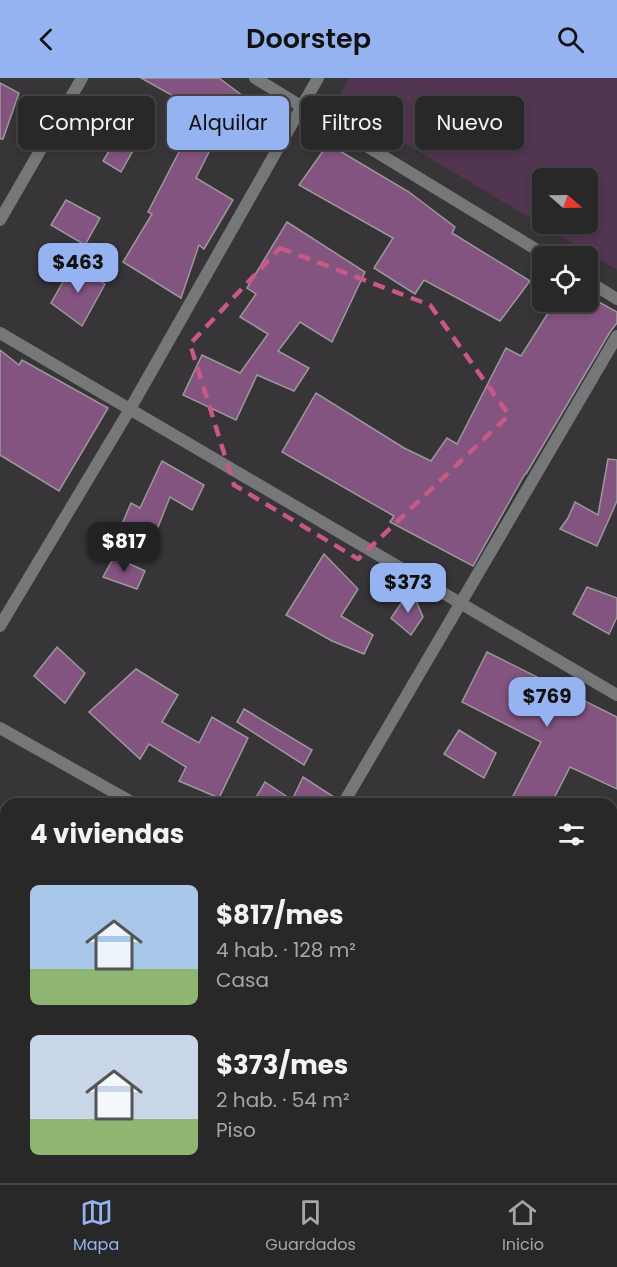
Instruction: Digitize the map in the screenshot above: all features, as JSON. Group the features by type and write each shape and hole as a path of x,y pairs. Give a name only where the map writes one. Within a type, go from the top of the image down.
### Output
{"street":[{"path":"0,220 82,78"},
{"path":"255,78 301,106"},
{"path":"309,96 318,78"},
{"path":"0,626 130,409 301,110"},
{"path":"373,150 532,247"},
{"path":"598,287 617,299"},
{"path":"0,333 617,695"},
{"path":"347,798 617,336"},
{"path":"0,728 124,798"}],"highlighted area":[{"path":"280,248 430,305 509,415 358,559 234,485 190,344"}],"shaded area":[{"path":"349,78 617,78 617,270 598,259 598,246 577,246 557,234 598,234 598,168 532,168 532,219 416,150 524,150 524,96 415,96 415,149 403,142 403,96 339,96"}],"building":[{"path":"141,78 219,78 243,96 173,96"},
{"path":"0,83 19,93 3,139 0,139"},
{"path":"110,150 133,150 121,172 103,161"},
{"path":"180,150 210,150 196,178 233,200 204,249 199,245 181,298 123,262 152,214 148,212"},
{"path":"324,150 338,150 409,192 455,227 452,233 530,281 500,321 424,280 415,294 374,268 393,238 299,185"},
{"path":"66,200 100,218 85,245 51,225"},
{"path":"287,222 365,272 332,342 300,322 278,351 309,368 294,391 257,375 236,420 183,395 202,355 240,373 268,334 240,317 256,294 247,288"},
{"path":"73,264 105,284 82,326 51,303"},
{"path":"598,302 617,312 617,323 525,474 473,566 390,522 394,516 282,452 316,393 404,448 431,461 447,438 457,444 506,348 521,356 549,312 598,312"},
{"path":"0,350 19,365 22,360 108,408 59,491 0,455"},
{"path":"608,459 617,460 617,501 597,546 560,529 575,502 598,515"},
{"path":"162,461 204,485 192,510 170,497 154,537 122,524 131,503 140,508"},
{"path":"324,554 358,589 341,616 373,635 364,654 332,641 286,615"},
{"path":"114,557 145,571 137,589 103,577"},
{"path":"587,587 617,598 617,617 609,634 573,614"},
{"path":"411,589 423,617 411,635 391,618"},
{"path":"57,647 85,673 65,703 34,676"},
{"path":"487,652 617,717 617,789 570,767 554,798 512,798 541,742 462,702"},
{"path":"136,669 178,695 162,722 199,743 212,717 248,738 219,798 179,781 186,767 149,744 140,759 89,712"},
{"path":"244,709 312,750 304,765 237,722"},
{"path":"459,730 496,753 484,778 444,754"},
{"path":"303,777 335,798 293,798"},
{"path":"265,782 289,798 256,798"}]}
